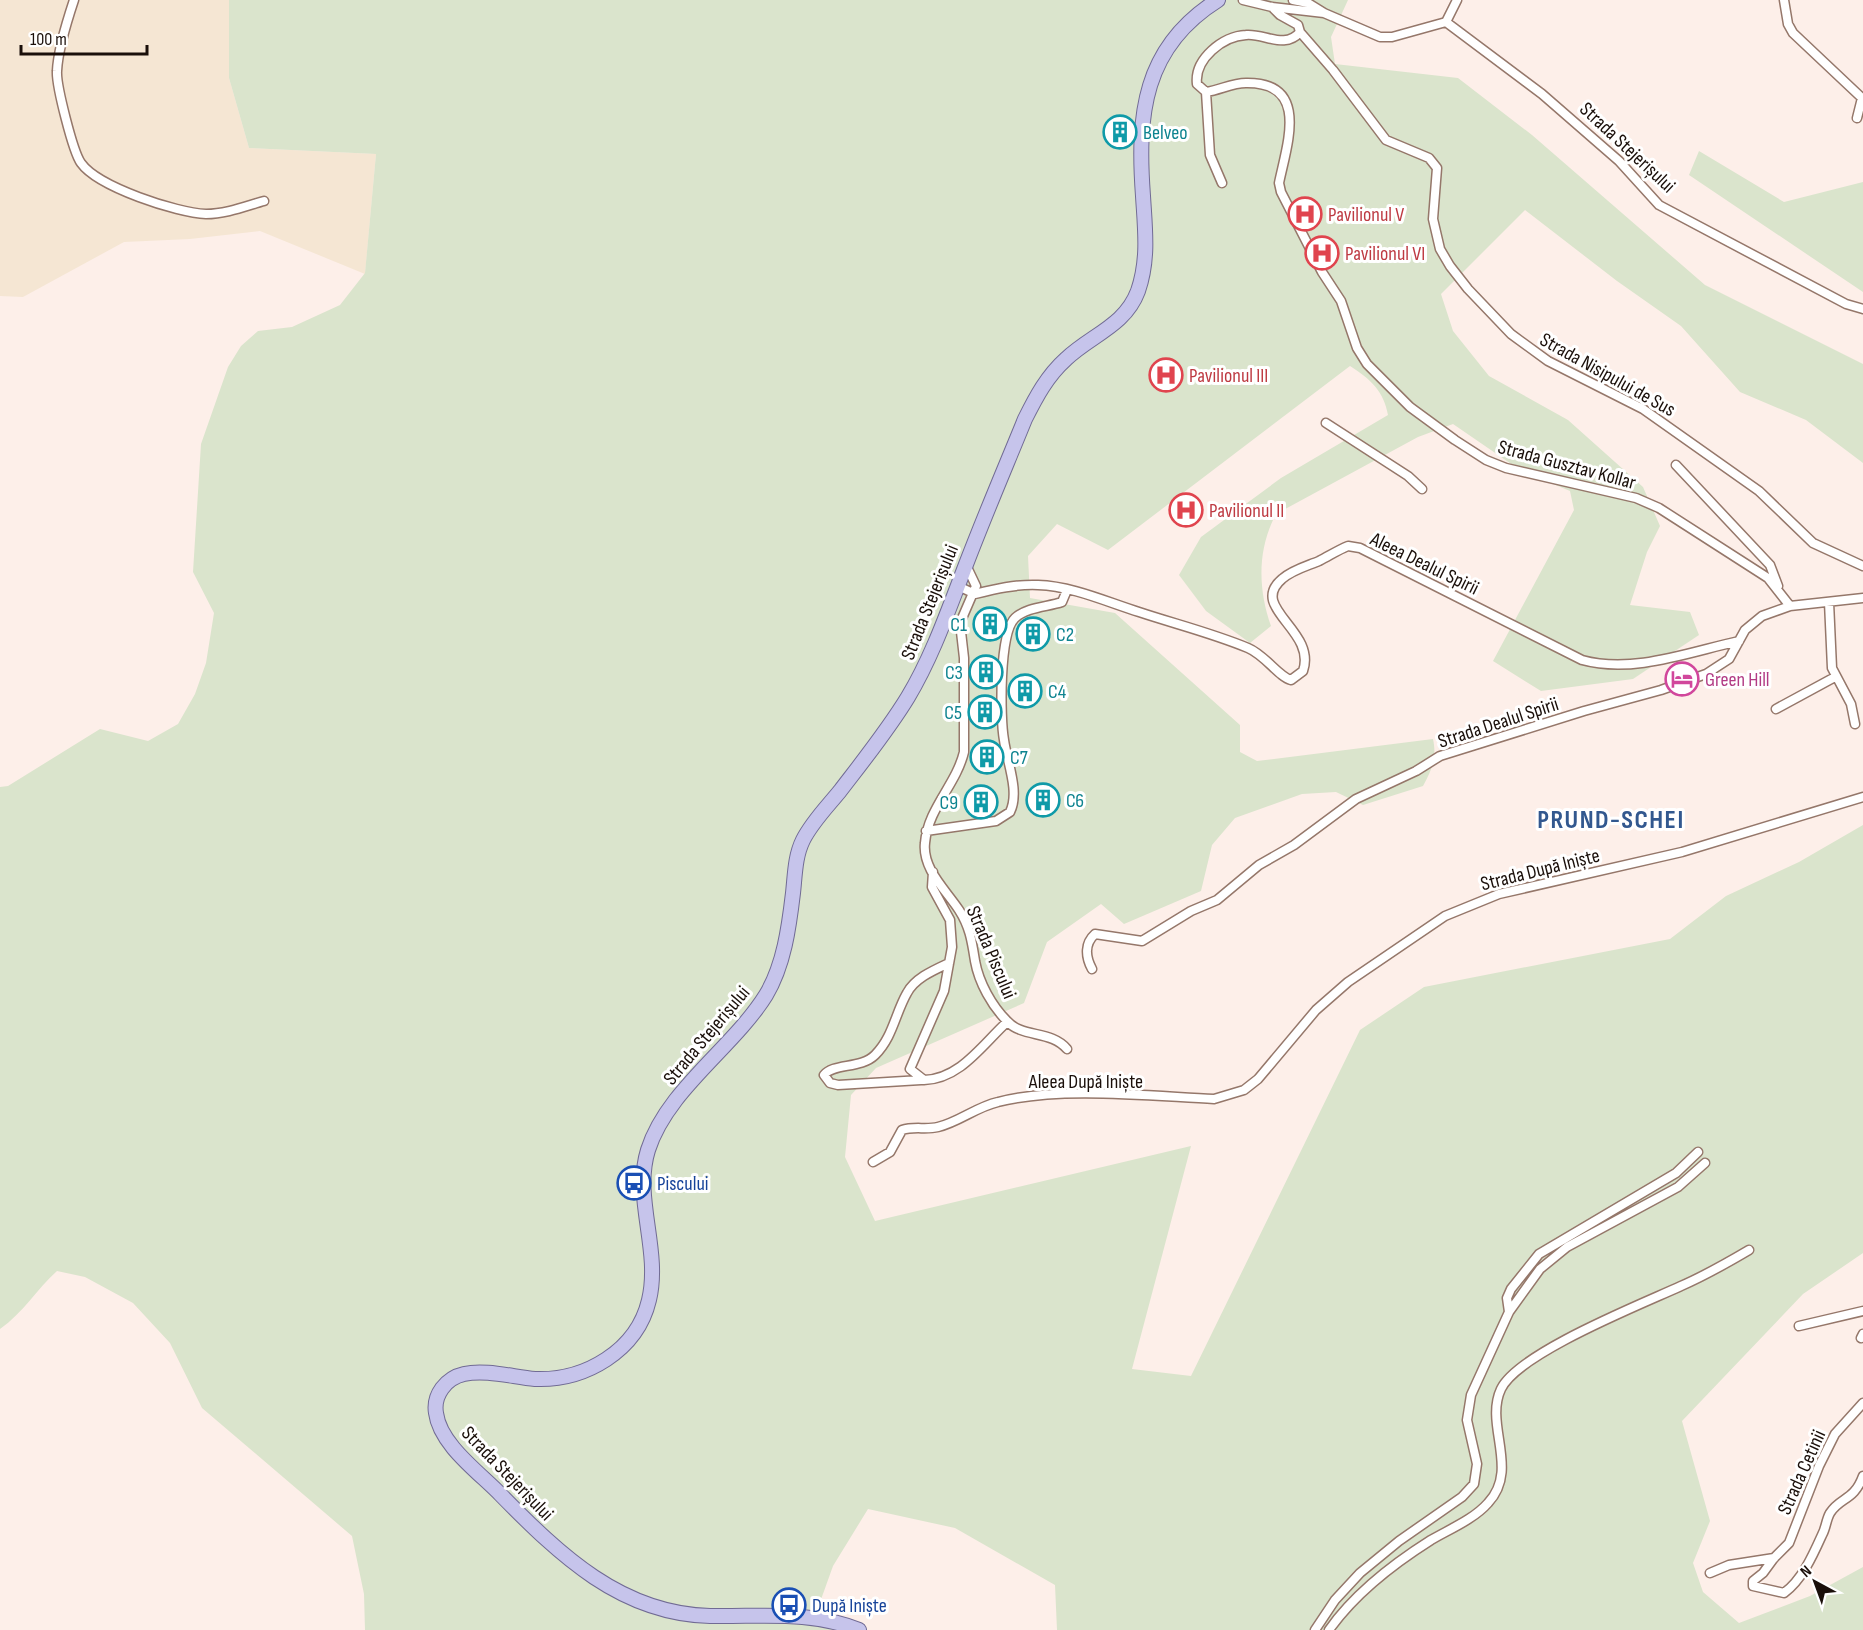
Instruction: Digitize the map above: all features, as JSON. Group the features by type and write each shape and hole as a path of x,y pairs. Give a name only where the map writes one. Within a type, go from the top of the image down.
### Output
{"main road":[{"name":"Strada Stejerișului","path":"859,1630 827,1619 802,1616 685,1615 643,1604 607,1587 557,1551 458,1451 443,1432 435,1404 438,1393 445,1384 463,1374 542,1379 587,1370 620,1349 638,1328 649,1304 652,1285 652,1253 644,1179 650,1144 674,1104 745,1023 767,994 782,957 800,847 822,812 906,700 921,675 1025,419 1041,388 1067,357 1109,328 1132,304 1146,258 1142,134 1145,97 1158,63 1175,36 1196,15 1218,0"}],"street":[{"path":"74,0 57,71 71,137 82,165 143,200 204,214 219,213 264,201"},
{"path":"1243,0 1272,7 1324,14"},
{"path":"1293,0 1308,3 1324,14 1380,37 1392,37 1446,22 1457,0"},
{"path":"1784,0 1788,24 1793,33 1862,98 1857,118"},
{"name":"Strada Nisipului de Sus","path":"1272,7 1280,15 1296,23 1300,32 1386,140 1433,162 1437,175 1433,219 1440,249 1468,289 1511,334 1548,361 1643,409 1759,491 1813,543 1863,566"},
{"name":"Strada Stejerișului","path":"1446,22 1542,94 1618,161 1659,205 1670,213 1846,304 1863,309"},
{"path":"1222,183 1210,155 1206,92 1197,84 1198,70 1206,57 1221,43 1246,34 1281,40 1295,37 1300,32"},
{"name":"Strada Gusztav Kollar","path":"1206,92 1236,83 1259,84 1279,93 1287,102 1290,109 1290,126 1279,183 1281,192 1322,272 1341,301 1357,348 1367,364 1410,407 1486,460 1506,468 1614,493 1659,508 1727,554 1759,571 1790,606"},
{"path":"1326,423 1408,476 1422,489"},
{"name":"Strada Gusztav Kollar","path":"1676,465 1770,565 1780,592"},
{"name":"Aleea Dealul Spirii","path":"975,594 1014,585 1039,585 1066,590 1180,624 1250,649 1267,659 1286,679 1291,680 1304,671 1306,655 1299,637 1271,600 1272,591 1283,578 1348,546 1370,554 1582,660 1600,665 1641,662 1739,641"},
{"path":"958,586 975,594 976,586 966,564"},
{"path":"926,831 996,820 1010,812 1014,798 1001,718 1006,637 1013,620 1029,610 1062,602 1066,590"},
{"name":"Strada Piscului","path":"975,594 960,623 964,658 964,752 961,765 933,810 926,831 925,858 967,924 974,941 976,963 981,980 993,1003 1007,1022 1051,1036 1067,1049"},
{"name":"Strada Dealul Spirii","path":"1092,969 1087,953 1089,940 1095,934 1142,941 1191,911 1218,900 1259,866 1294,845 1340,809 1450,752 1661,690 1706,674 1729,659 1753,622 1790,606 1863,598"},
{"path":"1829,602 1835,678 1851,704 1855,724"},
{"path":"1776,709 1835,678"},
{"name":"Strada După Iniște","path":"1272,1062 1316,1010 1348,982 1445,916 1473,903 1499,894 1682,852 1863,797"},
{"path":"924,1080 910,1069 944,991 952,931 950,921 932,887 933,872"},
{"path":"949,963 915,983 908,992 895,1026 869,1060 853,1066 832,1069 824,1075 830,1083 838,1085 946,1077 963,1065 1007,1022"},
{"name":"Aleea După Iniște","path":"873,1162 890,1152 902,1130 912,1127 935,1128 998,1102 1051,1095 1214,1099 1244,1090 1258,1079 1272,1062"},
{"path":"1509,1312 1507,1298 1514,1284 1546,1249 1676,1173 1698,1152"},
{"path":"1314,1630 1335,1600 1360,1573 1462,1497 1474,1484 1478,1470 1467,1420 1468,1405 1477,1378 1509,1312 1530,1280 1554,1256 1670,1191 1705,1163"},
{"path":"1329,1630 1340,1615 1379,1578 1489,1502 1496,1491 1502,1473 1496,1406 1499,1392 1513,1371 1630,1307 1680,1287 1749,1250"},
{"path":"1799,1326 1863,1311"},
{"name":"Strada Cetinii","path":"1863,1402 1835,1434 1819,1466 1789,1544 1774,1558 1763,1574 1753,1581 1753,1586 1784,1593 1793,1586 1824,1533 1832,1509 1856,1492 1863,1476"},
{"path":"1710,1573 1729,1565 1774,1558"}],"shaded area":[{"path":"0,0 229,0 229,78 249,148 376,154 365,274 260,231 190,239 124,242 23,297 0,296"}],"green space":[{"path":"229,0 1348,0 1331,37 1335,64 1458,78 1532,135 1705,285 1863,364 1863,463 1806,420 1740,392 1681,326 1617,281 1525,210 1441,294 1453,331 1489,376 1568,420 1643,487 1660,526 1647,552 1630,605 1690,612 1699,635 1633,679 1541,691 1493,661 1574,510 1570,491 1520,470 1453,424 1418,437 1276,514 1265,541 1261,570 1264,598 1271,626 1250,643 1206,611 1179,575 1201,537 1281,478 1388,415 1380,393 1364,376 1350,366 1108,550 1057,524 1028,556 1030,598 1115,613 1240,725 1240,752 1257,761 1433,739 1434,758 1431,769 1423,786 1363,805 1336,792 1302,794 1235,818 1212,845 1201,891 1124,924 1101,904 1047,942 1024,1003 876,1068 851,1095 845,1157 875,1221 1191,1146 1132,1369 1191,1376 1360,1030 1424,987 1670,939 1726,896 1799,862 1863,825 1863,1253 1803,1294 1682,1421 1710,1521 1693,1563 1703,1592 1739,1623 1810,1596 1863,1567 1863,1630 1057,1630 1055,1585 955,1528 868,1509 833,1566 814,1619 833,1630 365,1630 364,1594 352,1536 202,1408 170,1343 133,1303 85,1277 57,1271 16,1316 0,1329 0,787 8,786 100,729 148,741 178,724 195,694 206,663 214,613 193,572 201,444 228,367 241,346 258,331 292,327 340,305 365,273 376,154 249,148 229,78"},
{"path":"1699,151 1784,202 1863,182 1863,292 1689,175"}],"place":[{"name":"Belveo","path":"1120,132"},
{"name":"Pavilionul V","path":"1305,214"},
{"name":"Pavilionul VI","path":"1322,253"},
{"name":"Pavilionul III","path":"1166,375"},
{"name":"Pavilionul II","path":"1186,510"},
{"name":"C1","path":"990,624"},
{"name":"C2","path":"1033,634"},
{"name":"C3","path":"986,672"},
{"name":"Green Hill","path":"1682,679"},
{"name":"C4","path":"1025,691"},
{"name":"C5","path":"985,712"},
{"name":"C7","path":"987,757"},
{"name":"C6","path":"1043,800"},
{"name":"C9","path":"981,802"},
{"name":"Piscului","path":"634,1183"},
{"name":"După Iniște","path":"789,1605"}],"district":[{"name":"PRUND-SCHEI","path":"1611,819"}]}
